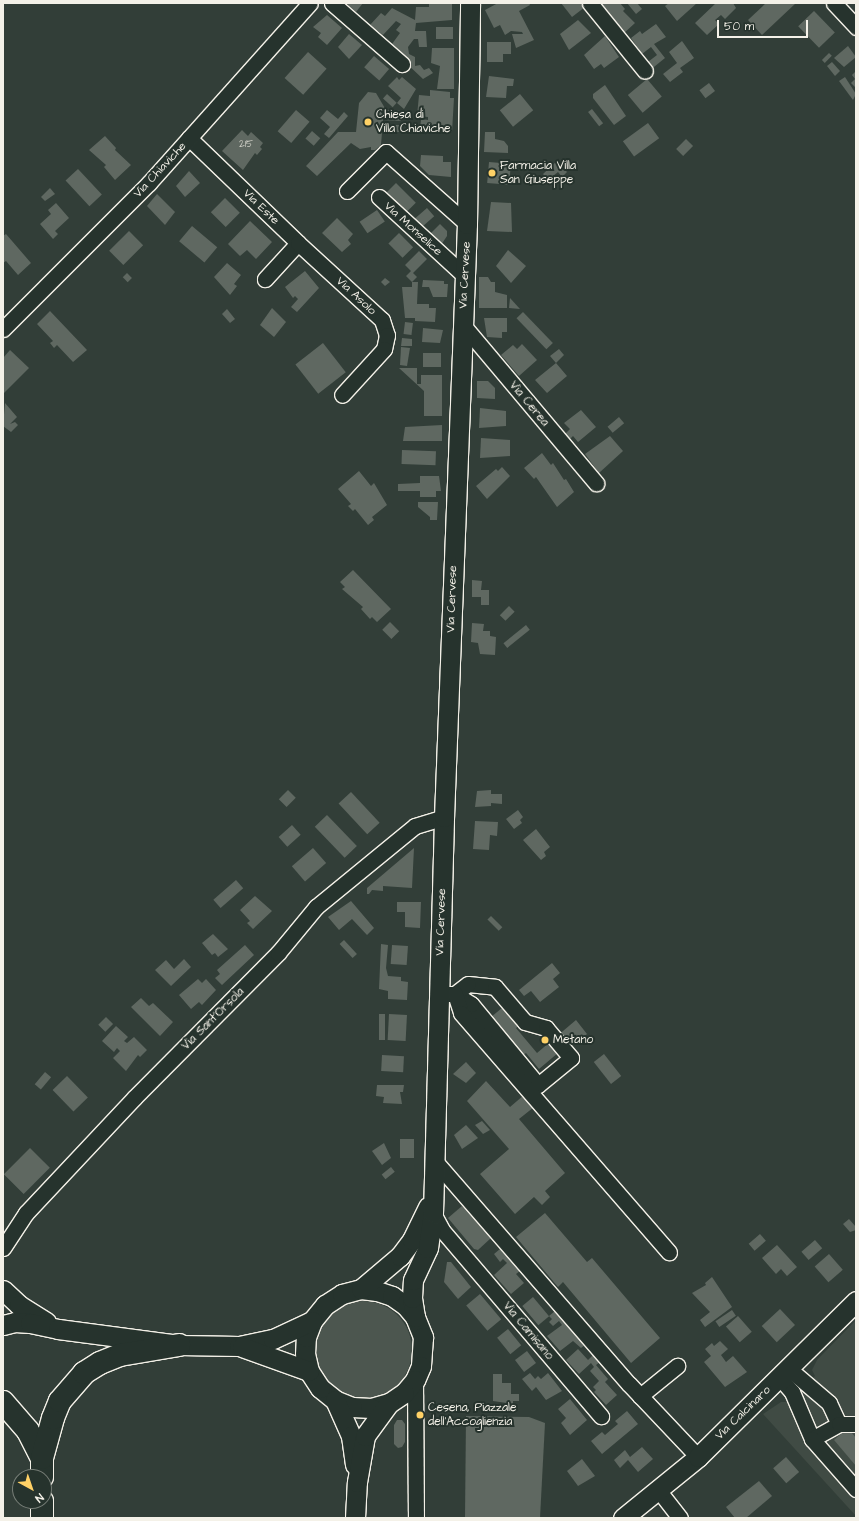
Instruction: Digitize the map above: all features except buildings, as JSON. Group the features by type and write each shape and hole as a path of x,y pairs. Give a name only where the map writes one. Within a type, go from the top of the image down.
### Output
{"highway":[{"path":"42,1468 53,1418 60,1401 84,1373 100,1363 120,1356 179,1345"},
{"path":"3,1402 28,1431 42,1468"}],"main road":[{"name":"Via Cervese","path":"415,1317 412,1298 413,1280 428,1248 433,1213 432,1194 434,1160 447,994 444,817 466,277 471,3"},
{"name":"Via Cervese","path":"361,1289 400,1256 412,1240 422,1224 432,1194"},
{"path":"361,1289 377,1291 392,1296 405,1305 415,1317 423,1337 424,1352 415,1380 404,1393 389,1403 371,1408 352,1407 335,1400 320,1388 309,1371 305,1354 306,1337 312,1321 324,1305 342,1294 361,1289"},
{"path":"3,1290 19,1305 58,1329"},
{"name":"Via Calcinaro","path":"623,1518 659,1491 698,1457 856,1301"},
{"path":"3,1325 15,1322 179,1345 239,1346 273,1339 312,1321"},
{"path":"239,1346 272,1355 309,1371"},
{"path":"335,1400 351,1436 361,1518"},
{"path":"355,1518 357,1491 365,1436 389,1403"}],"street":[{"name":"Via Chiaviche","path":"3,329 149,183 310,3"},
{"path":"332,3 402,64"},
{"path":"590,3 645,71"},
{"path":"834,3 856,27"},
{"name":"Via Este","path":"189,138 298,243"},
{"path":"347,191 386,152 467,224"},
{"name":"Via Monselice","path":"379,197 466,277"},
{"path":"265,279 298,243"},
{"name":"Via Asolo","path":"298,243 382,320 387,335 384,350 342,395"},
{"name":"Via Cerea","path":"463,325 596,483"},
{"name":"Via Sant'Orsola","path":"3,1248 26,1213 135,1097 278,953 316,907 415,826 444,817"},
{"path":"468,984 495,987 525,1022 546,1028 571,1058 538,1085 471,1004 447,994 468,984"},
{"path":"447,994 461,1013 668,1252"},
{"path":"434,1160 640,1396 698,1457"},
{"path":"3,1232 26,1213"},
{"name":"Via Camisano","path":"433,1213 442,1230 601,1416"},
{"path":"428,1248 443,1244 456,1245"},
{"path":"640,1396 677,1366"},
{"path":"783,1373 829,1403 839,1424"},
{"path":"783,1373 812,1440 856,1489"},
{"path":"415,1380 416,1518"},
{"path":"812,1440 839,1424 856,1424"},
{"path":"659,1491 680,1518"}],"shaded area":[{"path":"363,1301 382,1305 397,1316 408,1331 412,1350 408,1369 397,1384 382,1395 363,1399 344,1395 329,1384 318,1369 314,1350 318,1331 329,1316 344,1305"},
{"path":"856,1320 856,1516 763,1414 781,1402 787,1402 815,1376 812,1370 817,1360"}],"place":[{"name":"Chiesa di Villa Chiaviche","path":"368,122"},
{"name":"Farmacia Villa San Giuseppe","path":"492,173"},
{"name":"Metano","path":"545,1040"},
{"name":"Cesena, Piazzale dell'Accoglienzia","path":"420,1415"}]}
